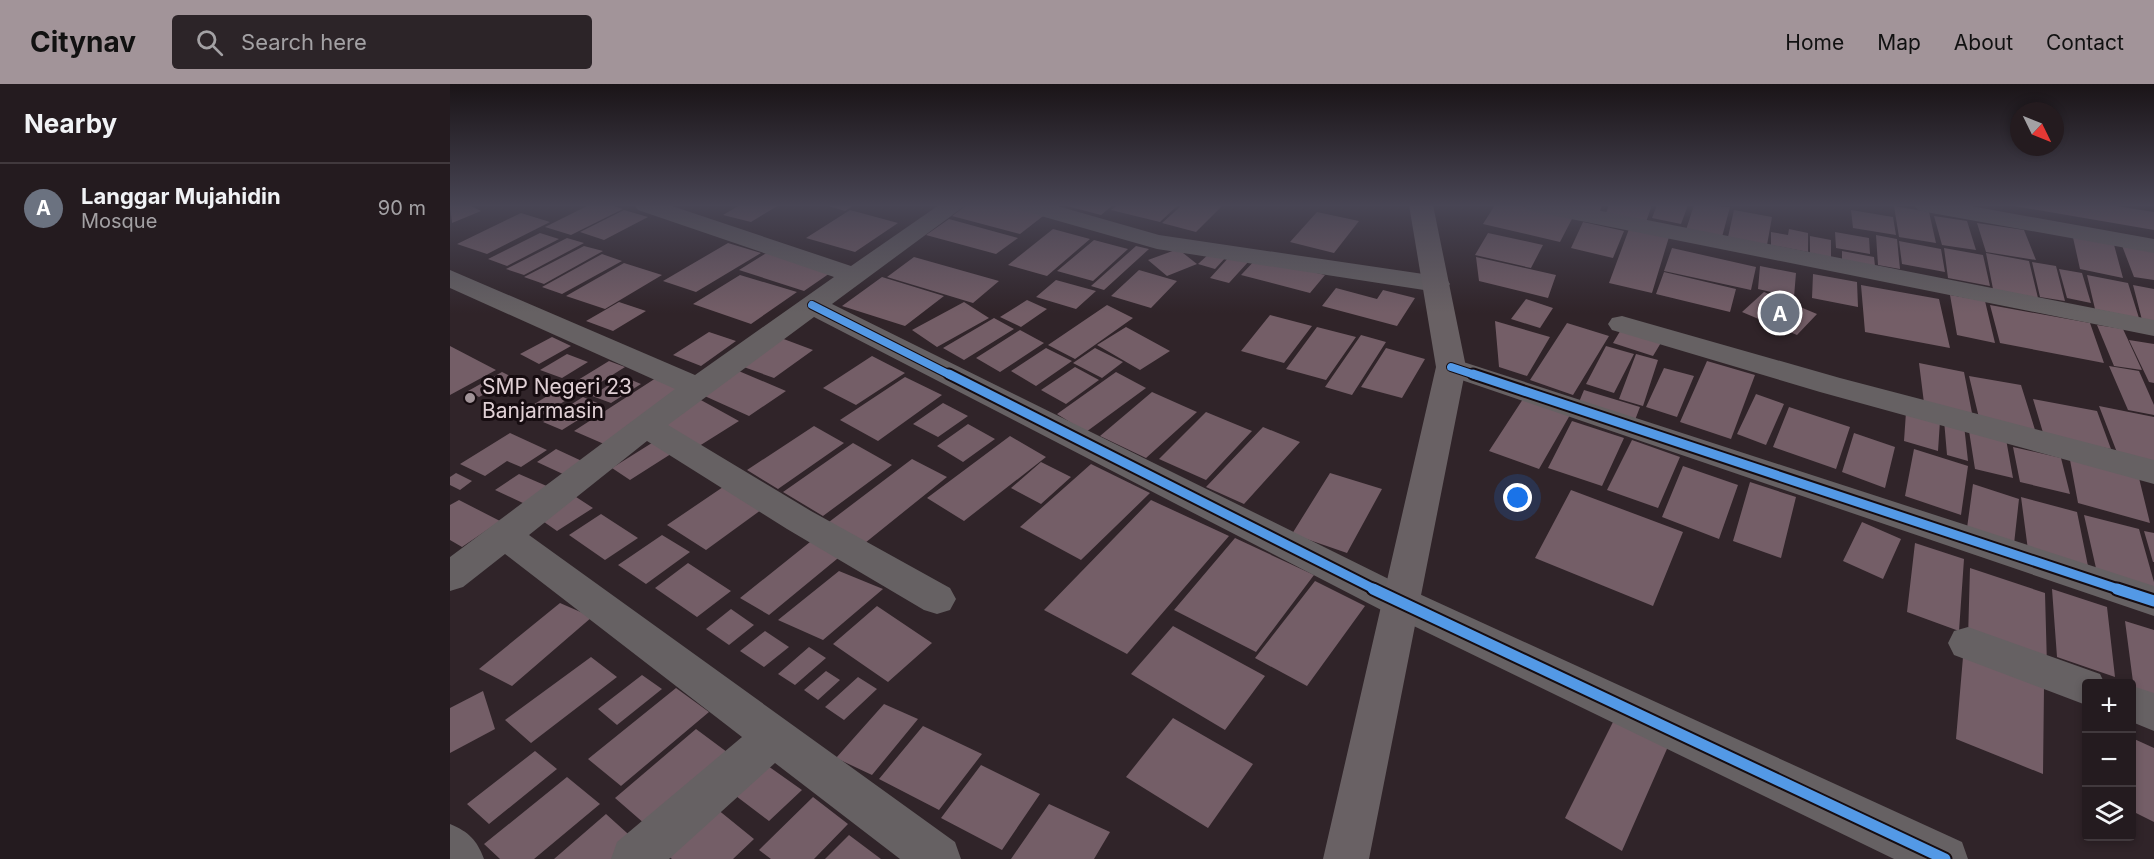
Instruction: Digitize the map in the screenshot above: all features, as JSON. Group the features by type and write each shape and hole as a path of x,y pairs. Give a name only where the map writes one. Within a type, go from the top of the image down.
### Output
{"main road":[{"path":"1353,856 1451,368 1428,241"}],"street":[{"path":"753,241 854,275"},
{"path":"450,577 697,387 902,241"},
{"path":"1154,241 1437,284"},
{"path":"1718,241 2154,328"},
{"path":"2127,241 2154,246"},
{"path":"450,278 697,387"},
{"path":"812,304 1402,603 1945,859"},
{"path":"1622,324 1831,385 2154,472"},
{"path":"1451,368 2154,601"},
{"path":"646,426 799,520 937,599"},
{"path":"504,535 939,859"},
{"path":"1968,643 2082,686"},
{"path":"2136,705 2154,712"},
{"path":"634,859 774,736"},
{"path":"450,847 461,859"}],"building":[{"path":"463,241 512,241 487,254 457,244"},
{"path":"524,241 555,241 507,266 488,259"},
{"path":"561,241 584,243 524,275 506,269"},
{"path":"817,241 871,241 855,252"},
{"path":"949,241 1014,241 996,254"},
{"path":"1038,241 1087,241 1047,276 1008,265"},
{"path":"1093,241 1128,249 1093,281 1057,271"},
{"path":"1291,241 1343,241 1334,253"},
{"path":"1483,241 1525,241 1543,245 1531,268 1475,255"},
{"path":"1574,241 1620,241 1613,258 1571,248"},
{"path":"1624,241 1668,241 1652,293 1609,283"},
{"path":"1748,241 1768,241 1767,245"},
{"path":"1771,241 1808,241 1808,252 1771,245"},
{"path":"1810,241 1831,241 1831,258 1810,254"},
{"path":"1836,241 1869,241 1870,254 1836,248"},
{"path":"1876,241 1897,241 1900,269 1878,265"},
{"path":"1899,241 1941,249 1945,272 1902,264"},
{"path":"1941,241 1973,241 1976,250 1942,245"},
{"path":"1983,241 2028,241 2036,260 1986,252"},
{"path":"2074,241 2113,241 2123,278 2080,269"},
{"path":"728,243 761,253 696,292 663,281"},
{"path":"2121,243 2154,249 2154,280 2134,277"},
{"path":"584,246 603,251 544,284 524,277"},
{"path":"1136,246 1149,249 1104,290 1091,286"},
{"path":"1672,248 1756,267 1751,290 1664,271"},
{"path":"1944,248 1983,255 1990,286 1948,278"},
{"path":"1178,249 1197,264 1167,276 1148,260"},
{"path":"1842,251 1874,257 1875,266 1842,260"},
{"path":"768,252 833,271 804,291 739,270"},
{"path":"1211,252 1227,256 1215,269 1198,264"},
{"path":"1986,253 2029,261 2038,298 1993,289"},
{"path":"602,254 622,261 562,294 542,287"},
{"path":"1230,256 1249,261 1229,283 1210,278"},
{"path":"914,257 999,281 973,303 887,277"},
{"path":"1476,257 1556,275 1548,298 1479,281"},
{"path":"1257,258 1325,275 1310,293 1241,275"},
{"path":"2032,262 2056,266 2065,301 2040,297"},
{"path":"624,263 662,275 605,309 566,296"},
{"path":"1760,266 1796,273 1794,297 1758,289"},
{"path":"2059,269 2082,273 2091,303 2067,298"},
{"path":"1139,270 1177,281 1151,308 1111,296"},
{"path":"1664,272 1736,289 1730,312 1656,294"},
{"path":"1813,274 1857,282 1858,307 1812,298"},
{"path":"740,275 797,292 751,324 693,304"},
{"path":"2087,275 2128,283 2139,318 2095,309"},
{"path":"882,277 944,296 905,326 842,306"},
{"path":"1056,280 1096,291 1076,309 1036,297"},
{"path":"1861,285 1939,299 1950,348 1865,332"},
{"path":"2133,285 2154,289 2154,323 2142,320"},
{"path":"1336,288 1377,299 1383,290 1415,298 1397,326 1322,306"},
{"path":"1764,292 1817,314 1797,335 1742,312"},
{"path":"1950,295 1985,301 1995,343 1957,335"},
{"path":"1526,299 1553,308 1540,328 1511,319"},
{"path":"1027,300 1047,309 1021,327 1000,317"},
{"path":"619,302 646,311 613,331 586,321"},
{"path":"964,302 989,318 937,347 912,330"},
{"path":"1107,305 1133,318 1075,359 1048,345"},
{"path":"1990,305 2090,323 2104,363 2000,343"},
{"path":"1270,315 1312,326 1284,363 1241,351"},
{"path":"994,318 1014,329 964,360 943,348"},
{"path":"1495,321 1550,337 1527,376 1499,367"},
{"path":"1567,323 1609,336 1573,395 1530,380"},
{"path":"2097,325 2123,329 2142,370 2114,366"},
{"path":"1126,327 1170,351 1140,370 1097,345"},
{"path":"1317,327 1356,337 1326,380 1286,369"},
{"path":"1622,328 1662,341 1653,356 1613,343"},
{"path":"1020,330 1044,343 1000,372 976,358"},
{"path":"709,332 736,341 701,366 673,355"},
{"path":"1361,335 1386,342 1352,395 1325,387"},
{"path":"552,337 571,346 539,364 520,354"},
{"path":"781,338 813,350 774,378 741,366"},
{"path":"2129,340 2154,344 2154,383 2149,382"},
{"path":"450,346 496,370 450,395"},
{"path":"1606,346 1634,354 1614,393 1586,384"},
{"path":"1046,348 1072,361 1036,386 1011,371"},
{"path":"1095,348 1123,362 1102,378 1073,363"},
{"path":"1386,348 1425,359 1402,398 1361,387"},
{"path":"567,354 588,362 562,378 540,370"},
{"path":"1636,354 1658,360 1643,406 1619,399"},
{"path":"872,356 905,373 856,405 823,388"},
{"path":"609,361 625,367 595,386 578,380"},
{"path":"1707,361 1755,375 1731,439 1680,422"},
{"path":"1919,363 1964,372 1972,413 1924,403"},
{"path":"2109,366 2139,371 2154,405 2154,415 2128,410"},
{"path":"1075,367 1099,380 1066,404 1041,390"},
{"path":"1664,368 1694,376 1677,417 1646,407"},
{"path":"734,369 786,391 749,416 698,393"},
{"path":"502,372 514,378 479,397 468,391"},
{"path":"1116,372 1146,388 1086,432 1057,414"},
{"path":"622,376 641,384 611,403 592,396"},
{"path":"1969,376 2021,385 2036,433 1980,422"},
{"path":"905,377 942,395 878,441 840,420"},
{"path":"656,378 684,389 604,444 574,431"},
{"path":"568,383 584,389 536,419 520,413"},
{"path":"1584,390 1640,407 1635,420 1579,402"},
{"path":"1152,392 1197,412 1146,458 1100,436"},
{"path":"1756,394 1784,404 1766,445 1737,434"},
{"path":"583,397 602,405 562,430 543,422"},
{"path":"699,399 739,421 696,448 656,426"},
{"path":"1523,399 1570,415 1539,469 1489,451"},
{"path":"2033,399 2097,411 2111,449 2044,436"},
{"path":"943,403 968,416 938,437 913,424"},
{"path":"2099,406 2154,417 2154,462 2118,455"},
{"path":"1789,407 1850,427 1836,469 1773,447"},
{"path":"1206,412 1252,431 1206,480 1159,459"},
{"path":"1906,412 1940,421 1938,451 1904,441"},
{"path":"1944,420 1964,425 1968,461 1947,455"},
{"path":"1572,421 1624,438 1602,486 1548,468"},
{"path":"968,424 995,439 963,462 937,446"},
{"path":"814,426 844,443 778,489 747,470"},
{"path":"1263,427 1300,442 1244,504 1206,487"},
{"path":"1969,431 2006,439 2013,478 1975,469"},
{"path":"510,433 547,450 521,467 507,461 485,476 460,464"},
{"path":"1854,433 1895,447 1885,488 1842,472"},
{"path":"1010,436 1046,457 964,521 927,498"},
{"path":"1632,440 1680,457 1658,508 1607,490"},
{"path":"655,441 674,452 630,480 612,468"},
{"path":"853,443 892,465 823,516 783,492"},
{"path":"2013,447 2061,458 2070,494 2020,482"},
{"path":"556,449 584,462 565,475 537,462"},
{"path":"1914,449 1968,466 1961,515 1905,496"},
{"path":"912,459 947,477 860,547 825,525"},
{"path":"2070,460 2139,478 2150,523 2078,503"},
{"path":"1041,462 1071,477 1041,504 1011,488"},
{"path":"1091,464 1150,493 1081,560 1020,527"},
{"path":"1683,466 1738,485 1719,539 1662,517"},
{"path":"456,473 472,481 460,490 450,485 450,477"},
{"path":"1330,473 1382,489 1347,553 1292,534"},
{"path":"519,474 549,487 525,504 495,490"},
{"path":"1750,482 1796,497 1781,558 1733,541"},
{"path":"1973,484 2019,499 2014,544 1967,528"},
{"path":"723,487 761,510 706,550 667,525"},
{"path":"1571,490 1683,532 1653,606 1535,558"},
{"path":"573,495 593,508 557,531 537,517"},
{"path":"2021,497 2077,512 2088,566 2028,550"},
{"path":"459,500 500,521 462,547 450,540 450,505"},
{"path":"1151,500 1229,536 1127,654 1044,610"},
{"path":"601,514 638,538 605,560 569,535"},
{"path":"2084,515 2139,529 2154,582 2154,591 2098,577"},
{"path":"1862,522 1901,539 1883,579 1843,561"},
{"path":"2144,531 2154,533 2154,562 2153,562"},
{"path":"662,535 690,552 646,584 618,565"},
{"path":"815,538 843,554 769,615 740,598"},
{"path":"1235,538 1314,575 1256,652 1174,610"},
{"path":"1915,543 1964,559 1959,631 1907,612"},
{"path":"688,563 731,591 697,617 655,588"},
{"path":"1970,568 2045,593 2047,666 1968,638"},
{"path":"839,571 883,589 823,640 778,620"},
{"path":"1315,581 1365,606 1307,686 1255,658"},
{"path":"2052,589 2107,607 2115,677 2057,657"},
{"path":"560,603 592,617 512,686 479,669"},
{"path":"877,606 932,643 888,682 833,644"},
{"path":"731,609 754,625 729,645 706,629"},
{"path":"2125,621 2154,630 2154,704 2136,697 2136,679 2133,679"},
{"path":"1173,626 1265,676 1225,730 1131,674"},
{"path":"765,631 789,647 764,667 740,651"},
{"path":"809,647 826,658 795,685 778,674"},
{"path":"591,657 617,677 531,743 505,720"},
{"path":"1963,657 2044,687 2043,774 1956,739"},
{"path":"826,671 840,680 818,700 804,690"},
{"path":"642,675 662,689 617,725 598,709"},
{"path":"858,677 877,689 844,720 825,707"},
{"path":"676,688 709,712 621,786 588,759"},
{"path":"483,691 495,729 450,753 450,708"},
{"path":"884,704 918,719 872,775 836,758"},
{"path":"1617,714 1670,742 1622,851 1565,818"},
{"path":"1173,718 1253,764 1208,828 1126,777"},
{"path":"923,726 982,754 939,810 879,779"},
{"path":"696,729 735,758 653,831 615,798"},
{"path":"2136,740 2154,748 2154,822 2136,813"},
{"path":"535,751 557,769 489,824 467,804"},
{"path":"981,765 1040,794 1002,850 941,818"},
{"path":"768,766 802,790 769,821 736,796"},
{"path":"567,777 600,804 534,859 500,859 484,844"},
{"path":"813,797 848,824 814,859 771,859 759,850"},
{"path":"1049,804 1110,832 1094,859 1011,859"},
{"path":"717,809 754,839 733,859 672,859 667,855"},
{"path":"606,814 637,842 618,859 554,859"},
{"path":"849,835 881,859 825,859"}],"cycle path":[{"path":"812,305 1402,603 1945,859"},
{"path":"1451,367 2154,601"}],"place":[{"name":"Langgar Mujahidin","path":"1780,313"},
{"name":"SMP Negeri 23 Banjarmasin","path":"470,398"}]}
